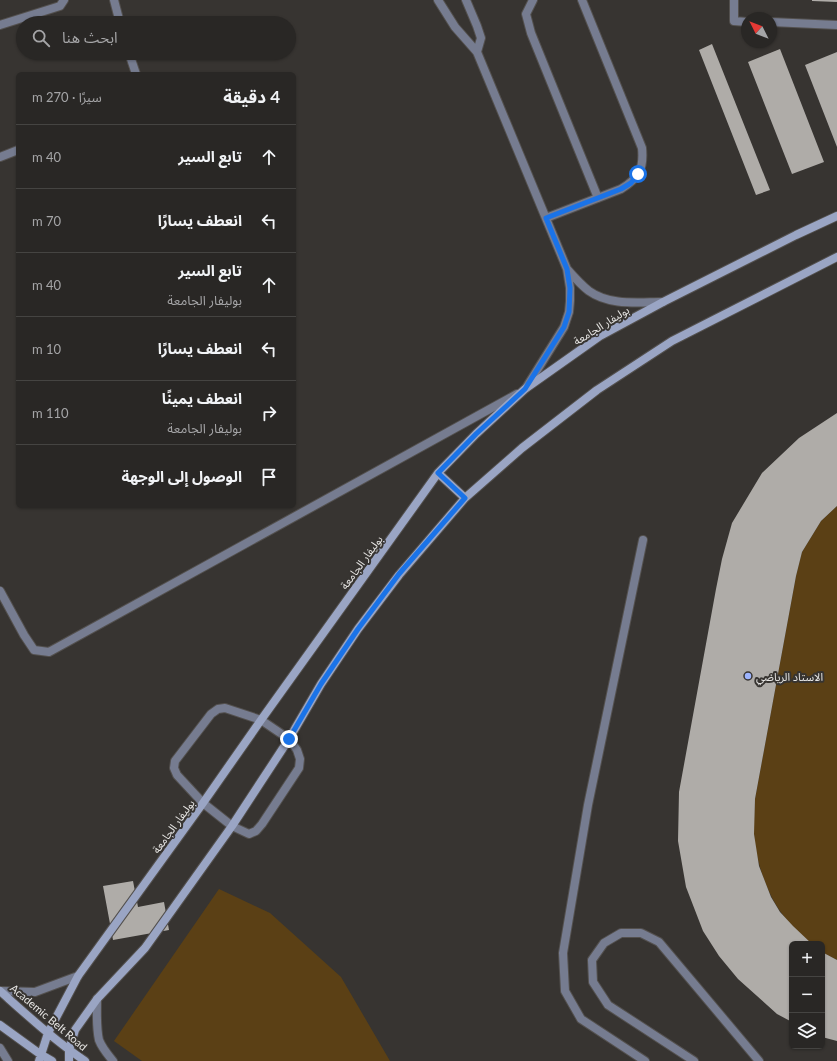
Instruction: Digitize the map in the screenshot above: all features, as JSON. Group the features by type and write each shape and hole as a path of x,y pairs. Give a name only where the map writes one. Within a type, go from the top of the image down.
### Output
{"street":[{"name":"بوليفار الجامعة","path":"39,1058 48,1033 78,976 438,473 476,434 525,389 600,336 663,302 837,216"},
{"path":"69,1061 69,1050 75,1030 97,999 145,948 232,826 289,739 321,684 358,629 399,574 465,498 522,448 597,390 672,341 837,257"},
{"path":"438,473 465,498"},
{"name":"Academic Belt Road","path":"0,991 48,1033 85,1061"},
{"path":"0,1025 39,1058 52,1061"}],"lane":[{"path":"28,16 60,6 64,0"},
{"path":"114,0 118,16"},
{"path":"0,591 34,650 49,652 525,389 564,327 569,312 570,301 570,288 567,269 477,52 454,27 438,0"},
{"path":"466,0 481,38 477,52"},
{"path":"533,0 526,14 531,33 598,198"},
{"path":"546,218 621,189 631,183 638,174 643,158 642,148 582,0"},
{"path":"734,0 734,21 741,22"},
{"path":"0,25 16,20"},
{"path":"777,22 837,25"},
{"path":"131,60 135,72"},
{"path":"1,154 16,150"},
{"path":"567,269 590,292 616,302 663,302"},
{"path":"642,540 588,805 563,953 565,991 581,1019 645,1061"},
{"path":"225,708 261,720 289,739 297,750 300,759 299,768 262,824 256,831 249,834 232,826 203,803 177,775 174,768 175,761 211,714 218,709 225,708"},
{"path":"694,1061 608,1005 593,982 592,960 604,943 621,933 641,933 659,942 759,1061"},
{"path":"0,991 36,992 78,976"},
{"path":"97,999 99,1041 105,1052 113,1061"},
{"path":"0,1048 8,1061"}],"shaded area":[{"path":"837,506 837,960 825,954 825,941 809,941 791,925 780,911 770,894 762,874 754,833 755,799 796,576 802,552 821,521"},
{"path":"219,889 270,913 341,977 390,1061 142,1061 114,1041"}],"building":[{"path":"837,0 837,2 812,1"},
{"path":"712,44 770,190 756,195 699,50"},
{"path":"780,49 824,162 792,174 748,62"},
{"path":"837,52 837,147 805,65"},
{"path":"837,413 837,506 821,521 802,552 796,576 755,799 754,834 759,866 771,897 780,912 809,941 789,941 789,1020 777,1014 738,979 719,956 703,931 686,887 678,841 679,792 716,589 722,559 732,523 762,473 799,438"},
{"path":"133,881 138,907 164,902 169,930 113,940 103,886"},
{"path":"825,954 837,960 837,1041 825,1038"}],"place":[{"name":"الاستاد الرياضي","path":"748,676"}],"route":[{"path":"289,739 321,684 358,629 399,574 465,498 438,473 476,434 525,389 564,327 569,312 570,301 570,288 567,269 546,218 621,189 631,183 638,174"}]}
